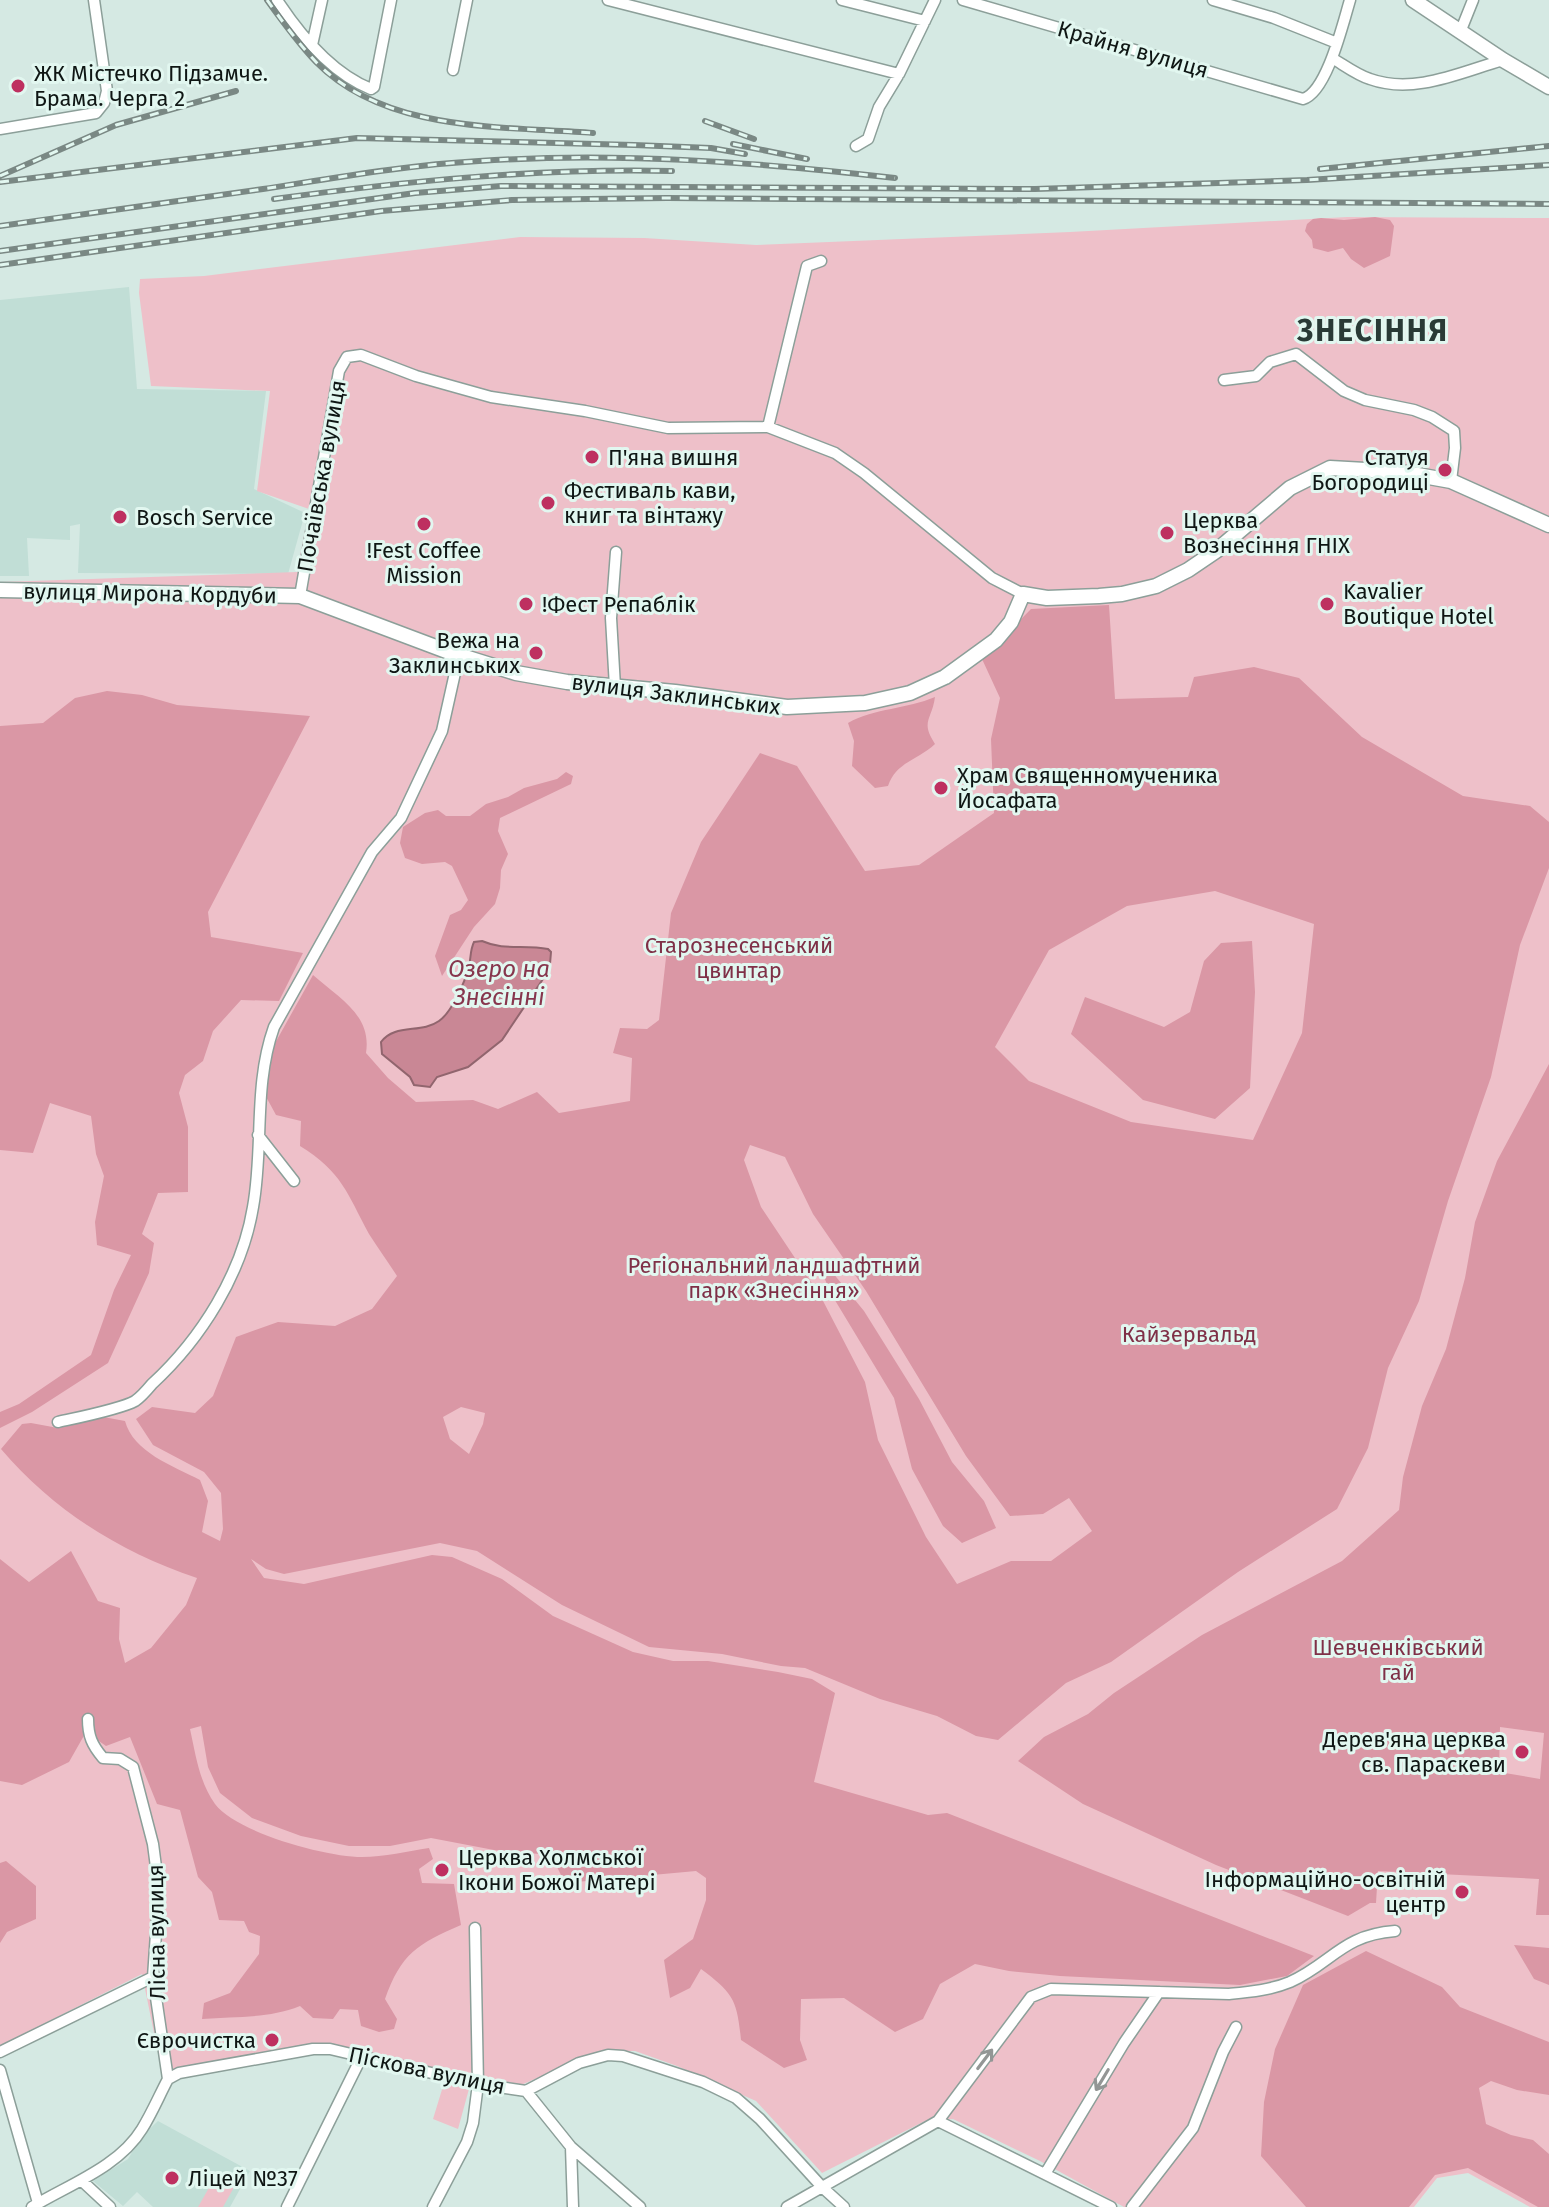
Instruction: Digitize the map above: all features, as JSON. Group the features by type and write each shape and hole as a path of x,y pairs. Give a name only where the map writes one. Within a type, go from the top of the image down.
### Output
{"street":[{"path":"0,129 96,113 104,103 107,91 94,0"},
{"path":"277,0 312,45 338,70 367,88 374,87 391,0"},
{"path":"312,45 322,0"},
{"path":"453,70 467,0"},
{"path":"608,0 899,74"},
{"path":"842,0 925,21"},
{"path":"856,146 868,139 879,107 899,74 935,0"},
{"name":"Крайня вулиця","path":"963,0 1303,99 1313,93 1332,58"},
{"path":"1213,0 1274,18 1337,43"},
{"path":"1350,0 1332,58 1369,79 1394,84 1420,84 1503,60"},
{"path":"1413,0 1549,87"},
{"path":"1461,30 1473,0"},
{"path":"821,261 807,266 768,427 835,453 864,473 992,578 1023,594 1047,598 1099,596 1156,586 1216,551 1290,488 1330,468 1401,472 1451,481 1549,525"},
{"path":"1224,380 1256,376 1270,362 1296,354 1344,391 1365,400 1414,410 1454,431 1451,481"},
{"name":"Почаївська вулиця","path":"300,596 339,371 347,357 361,355 416,376 491,397 585,411 668,428 768,427"},
{"path":"615,687 611,618 616,552"},
{"name":"вулиця Мирона Кордуби","path":"0,590 300,596"},
{"name":"вулиця Заклинських","path":"300,596 516,673 787,707 841,706 883,699 910,693 945,677 978,654 1011,622 1023,594"},
{"path":"58,1422 134,1402 180,1358 217,1304 244,1245 254,1206 260,1082 265,1051 274,1027 372,852 401,818 442,731 459,655"},
{"path":"258,1135 294,1181"},
{"name":"Лісна вулиця","path":"88,1719 94,1747 103,1758 120,1759 133,1767 140,1786 159,1890 153,1977 168,2079"},
{"path":"433,2207 467,2142 473,2123 478,2084 475,1928"},
{"path":"787,2207 938,2121 1036,1994 1051,1989 1255,1992 1289,1982 1342,1946 1361,1937 1395,1931"},
{"path":"0,2052 153,1977"},
{"path":"1045,2174 1124,2043 1159,1992"},
{"path":"1132,2207 1193,2128 1236,2027"},
{"name":"Піскова вулиця","path":"168,2079 179,2073 313,2049 330,2049 478,2084 526,2091 571,2147 640,2207"},
{"path":"287,2207 362,2056"},
{"path":"526,2091 594,2057 623,2056 703,2082 736,2098 760,2119 844,2207"},
{"path":"0,2070 35,2205 120,2154 141,2131 168,2079"},
{"path":"938,2121 1111,2207"},
{"path":"571,2147 573,2207"},
{"path":"81,2180 110,2207"}],"shaded area":[{"path":"129,287 137,389 266,391 254,489 305,513 288,574 78,573 80,524 70,526 70,540 27,538 29,576 0,576 0,300"},
{"path":"158,2121 250,2171 230,2207 153,2207 137,2192 123,2206 93,2181 128,2159 142,2136"}],"green space":[{"name":"Регіональний ландшафтний парк «Знесіння»","path":"1347,217 1549,218 1549,2207 1530,2207 1468,2173 1437,2178 1414,2207 1124,2207 1040,2161 953,2119 925,2121 822,2173 756,2101 635,2051 600,2051 521,2085 467,2077 328,2045 163,2077 142,1974 0,2046 0,582 297,572 309,509 257,491 270,391 151,386 139,293 140,279 204,276 520,237 644,238 756,245"},
{"path":"1375,217 1390,220 1394,226 1390,256 1364,268 1351,259 1343,248 1328,252 1313,248 1312,240 1305,231 1313,219 1344,220"},
{"path":"1109,605 1115,699 1188,697 1194,677 1254,667 1299,678 1362,737 1463,796 1530,806 1549,822 1549,868 1520,945 1491,1077 1448,1201 1419,1301 1388,1368 1368,1448 1337,1509 1238,1572 1111,1662 1066,1683 998,1740 976,1736 937,1716 880,1699 805,1668 722,1654 649,1647 562,1605 477,1551 440,1543 284,1574 266,1569 251,1559 264,1578 304,1584 432,1555 452,1557 502,1579 553,1616 633,1652 673,1661 708,1661 812,1679 835,1693 814,1782 928,1815 947,1813 1314,1956 1287,1976 1240,1985 1060,1976 975,1964 940,1984 923,2019 895,2032 844,1998 801,1999 800,2040 807,2060 784,2068 741,2040 732,1998 701,1969 690,1988 670,1998 664,1960 693,1939 706,1900 706,1878 696,1871 565,1883 551,1855 494,1850 431,1838 390,1846 349,1846 301,1836 252,1818 220,1793 208,1767 201,1726 190,1729 199,1768 215,1804 226,1815 262,1834 327,1853 370,1857 429,1848 433,1859 419,1869 422,1883 454,1884 461,1925 412,1952 397,1971 385,1999 397,2019 394,2029 379,2032 361,2026 358,2010 340,2009 333,2019 313,2018 300,2006 264,2015 202,2019 204,2003 230,1993 259,1954 260,1936 249,1932 244,1921 219,1920 212,1892 198,1877 180,1810 157,1804 130,1737 106,1746 86,1732 69,1762 22,1785 0,1781 0,1559 29,1582 71,1551 98,1601 120,1608 119,1639 125,1663 151,1648 186,1605 197,1578 141,1556 90,1527 43,1492 1,1449 22,1424 58,1428 98,1416 125,1421 129,1432 145,1450 200,1480 208,1501 202,1532 220,1541 223,1529 221,1493 204,1472 153,1445 136,1419 152,1407 195,1413 213,1396 236,1337 278,1322 335,1326 372,1309 397,1276 369,1234 342,1184 325,1165 300,1146 301,1121 276,1115 264,1093 274,1045 313,975 352,1008 364,1028 366,1053 388,1078 416,1102 473,1100 498,1109 537,1092 559,1113 630,1101 632,1058 613,1053 620,1028 647,1029 659,1020 671,913 701,842 760,753 797,766 865,871 919,865 994,813 991,739 1000,698 982,659 1031,609","holes":["1215,891 1314,924 1302,1033 1253,1140 1131,1122 1029,1081 995,1047 1049,950 1127,906","750,1145 785,1157 813,1214 866,1291 966,1456 1010,1516 1043,1514 1069,1498 1092,1531 1051,1561 1011,1561 957,1584 926,1537 878,1440 865,1382 821,1297 761,1207 744,1160","461,1407 485,1413 469,1454 450,1439 443,1417"]},
{"path":"107,691 142,695 177,705 310,716 208,912 211,937 303,953 279,1001 241,1000 213,1031 203,1061 185,1075 179,1093 188,1127 188,1192 158,1193 142,1234 154,1243 149,1273 108,1363 32,1412 0,1428 0,1412 19,1404 91,1355 114,1290 131,1255 97,1245 95,1222 104,1176 96,1154 91,1116 50,1103 33,1153 0,1150 0,726 43,723 75,698"},
{"path":"935,697 928,730 935,744 902,766 888,786 875,788 852,766 854,741 848,723 869,714"},
{"path":"566,772 573,776 571,784 500,818 498,831 508,854 501,870 495,904 474,927 442,976 435,956 450,915 461,910 468,900 452,866 445,862 422,864 405,858 400,843 403,827 425,813 438,810 446,816 470,816 486,804 524,788 557,779"},
{"path":"1252,941 1255,992 1250,1088 1215,1119 1143,1100 1071,1034 1085,997 1164,1027 1190,1012 1204,961 1221,943"},
{"name":"Шевченківський гай","path":"1549,1064 1549,1915 1536,1915 1539,1879 1378,1871 1376,1903 1370,1903 1348,1916 1216,1865 1083,1804 1018,1761 1044,1737 1088,1714 1114,1693 1202,1635 1342,1561 1399,1510 1403,1477 1422,1406 1446,1349 1465,1278 1475,1222 1497,1161","holes":["1500,1727 1544,1733 1540,1779 1499,1772"]},
{"path":"817,1259 828,1267 864,1311 919,1399 952,1462 984,1501 996,1528 962,1543 943,1526 912,1469 894,1398 830,1292"},
{"path":"6,1861 36,1886 36,1919 7,1932 0,1943 0,1863"},
{"path":"1514,1945 1549,1948 1549,1985 1534,1979"},
{"path":"1366,1951 1442,1987 1460,2007 1549,2042 1549,2095 1517,2090 1491,2081 1479,2088 1486,2124 1533,2140 1549,2154 1549,2207 1538,2207 1468,2168 1435,2175 1409,2207 1306,2207 1261,2156 1264,2102 1275,2049 1303,1985"},
{"path":"444,2083 469,2089 458,2129 433,2119"},
{"path":"218,2172 237,2182 223,2207 198,2207"}],"water":[{"name":"Озеро на Знесінні","path":"474,942 498,946 548,949 551,952 550,964 545,976 502,1040 468,1067 437,1077 430,1087 414,1085 410,1077 382,1054 381,1042 393,1033 432,1025 444,1017 464,980"}],"railway":[{"path":"267,0 316,62 344,85 376,102 447,122 593,133"},
{"path":"0,176 116,125 236,91"},
{"path":"705,121 754,139"},
{"path":"0,182 357,138 711,148 745,154"},
{"path":"733,144 807,159"},
{"path":"1320,169 1549,146"},
{"path":"0,226 371,172 531,158 687,160 895,178"},
{"path":"0,251 415,193 501,186 1035,189 1307,180 1549,165"},
{"path":"274,199 472,177 672,171"},
{"path":"0,265 381,211 512,200 667,198 1549,204"}],"place":[{"name":"ЖК Містечко Підзамче. Брама. Черга 2","path":"18,86"},
{"name":"П'яна вишня","path":"592,457"},
{"name":"Статуя Богородиці","path":"1445,470"},
{"name":"Фестиваль кави, книг та вінтажу","path":"548,503"},
{"name":"Bosch Service","path":"120,517"},
{"name":"!Fest Coffee Mission","path":"424,524"},
{"name":"Церква Вознесіння ГНІХ","path":"1167,533"},
{"name":"!Фест Репаблік","path":"526,604"},
{"name":"Kavalier Boutique Hotel","path":"1327,604"},
{"name":"Вежа на Заклинських","path":"536,653"},
{"name":"Храм Священномученика Йосафата","path":"941,788"},
{"name":"Дерев'яна церква св. Параскеви","path":"1522,1752"},
{"name":"Церква Холмської Ікони Божої Матері","path":"442,1870"},
{"name":"Інформаційно-освітній центр","path":"1462,1892"},
{"name":"Єврочистка","path":"272,2040"},
{"name":"Ліцей №37","path":"172,2178"}],"district":[{"name":"ЗНЕСІННЯ","path":"1373,331"}],"park label":[{"name":"Старознесенський цвинтар","path":"739,958"},
{"name":"Кайзервальд","path":"1189,1334"}]}
